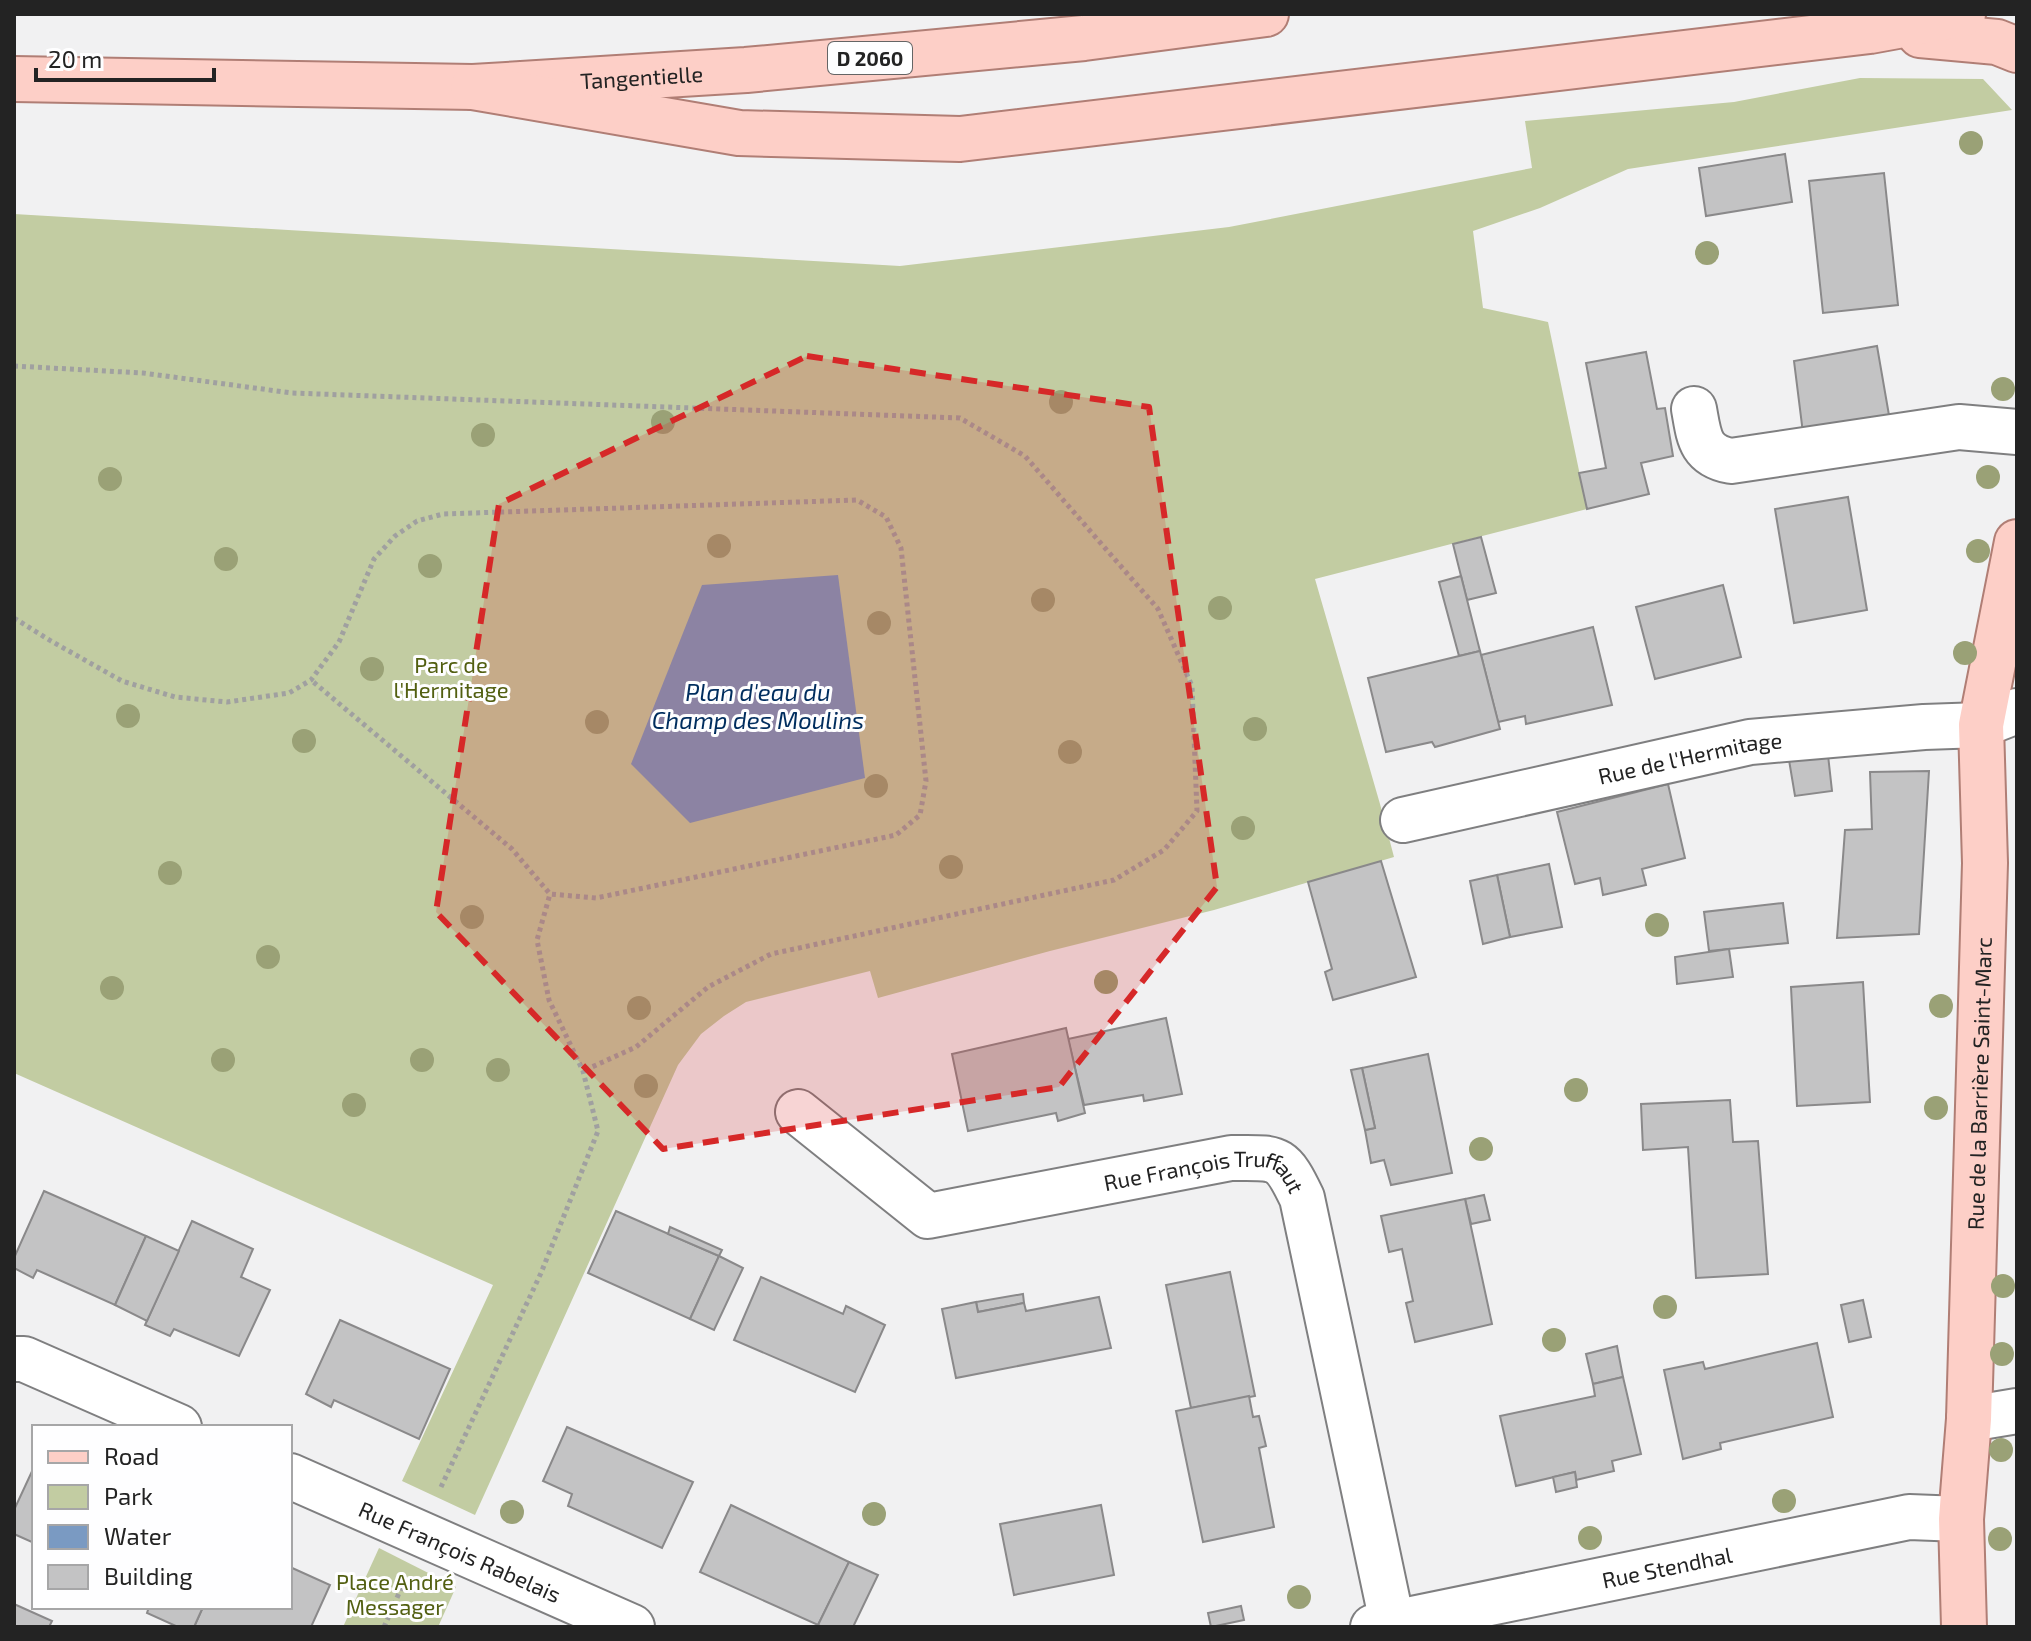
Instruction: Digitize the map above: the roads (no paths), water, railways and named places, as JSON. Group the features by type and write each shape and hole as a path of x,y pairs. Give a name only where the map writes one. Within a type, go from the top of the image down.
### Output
{"main road":[{"name":"Tangentielle","path":"14,79 473,87 792,66 1084,38 1266,14"},
{"path":"473,87 739,133 960,139 1870,31 1963,14"},
{"path":"1870,31 1997,42 2017,50"},
{"name":"Rue de la Barrière Saint-Marc","path":"1964,1627 1961,1519 1969,1419 1985,863 2017,542"}],"street":[{"path":"1694,409 1700,441 1717,459 1731,461 1959,427 2017,432"},
{"name":"Rue de l'Hermitage","path":"1403,820 1750,742 1999,718"},
{"name":"Rue François Truffaut","path":"798,1112 928,1216 1231,1158 1271,1158 1288,1170 1302,1198 1382,1625"},
{"path":"14,1359 24,1359 174,1425"},
{"path":"1969,1419 2017,1411"},
{"name":"Rue François Rabelais","path":"292,1477 632,1627"},
{"name":"Rue Stendhal","path":"1382,1625 1909,1517 1961,1519"}],"water":[{"name":"Plan d'eau du Champ des Moulins","path":"838,575 865,778 690,823 631,764 702,585"}],"park label":[{"name":"Parc de l'Hermitage","path":"451,676"},
{"name":"Place André Messager","path":"395,1594"}]}
